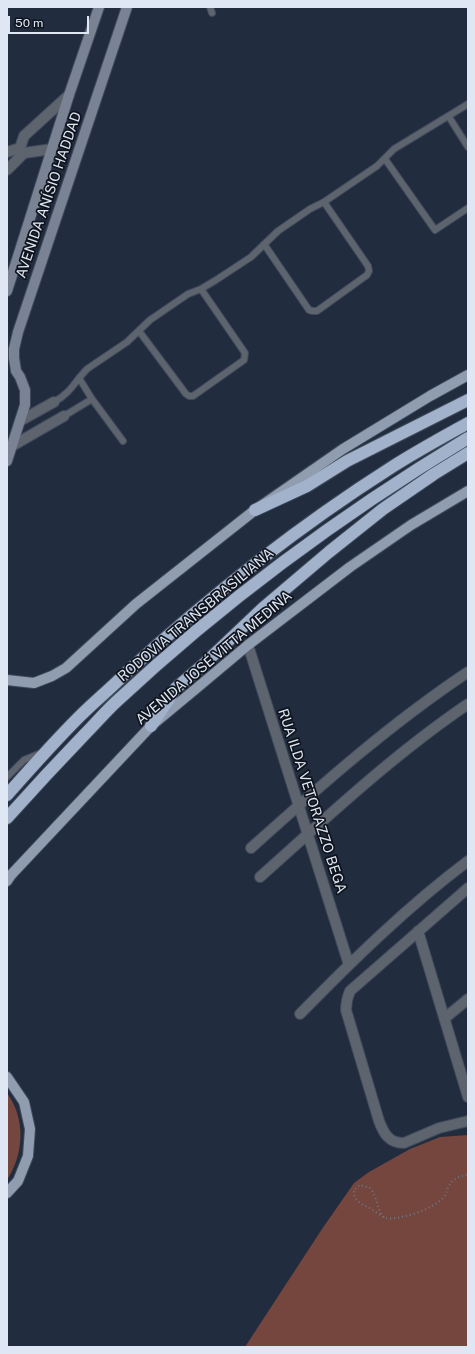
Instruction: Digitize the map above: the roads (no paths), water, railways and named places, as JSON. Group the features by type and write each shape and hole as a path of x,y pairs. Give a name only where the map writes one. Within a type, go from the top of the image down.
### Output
{"highway":[{"path":"255,510 307,486 347,461 468,400"},
{"name":"RODOVIA TRANSBRASILIANA","path":"7,795 46,751 80,716 167,635 237,577 352,493 393,466 468,423"},
{"name":"RODOVIA TRANSBRASILIANA","path":"7,818 45,775 116,702 213,616 330,527 388,488 468,438"},
{"path":"151,726 176,688 204,664 263,608 383,509 468,453"}],"main road":[{"name":"AVENIDA ANÍSIO HADDAD","path":"7,291 69,95 99,7"},
{"name":"AVENIDA ANÍSIO HADDAD","path":"7,461 25,405 26,397 23,383 11,369 14,349 24,312 128,7"},
{"path":"7,680 34,683 52,676 66,668 79,658 136,604 255,510 343,449 430,396 468,375"},
{"name":"AVENIDA JOSÉ VITTA MEDINA","path":"7,881 151,726 248,645 350,567 411,525 467,493"},
{"path":"7,1077 24,1102 30,1129 28,1156 18,1181 7,1193"}],"street":[{"path":"7,147 17,142 69,95"},
{"path":"7,170 22,151 24,136"},
{"path":"7,152 52,149"},
{"path":"20,421 54,402"},
{"path":"12,446 64,416"},
{"name":"RUA ILDA VETORAZZO BEGA","path":"248,645 349,965"},
{"path":"251,848 330,778 389,730 468,672"},
{"path":"260,877 373,777 428,733 468,704"},
{"path":"300,1014 390,926 468,861"},
{"path":"468,888 350,991 346,1000 346,1010 379,1121 382,1130 389,1139 399,1143 404,1143 439,1128 468,1121"},
{"path":"418,931 468,1097"},
{"path":"445,1018 468,999"}],"lane":[{"path":"54,402 65,396 72,389 78,378 87,369 127,342 150,320 188,294 216,280 251,257 278,231 378,166 394,149 468,104"},
{"path":"449,116 468,147"},
{"path":"385,159 435,230 468,208"},
{"path":"264,244 309,310 317,311 367,275 369,271 368,266 324,202"},
{"path":"139,331 186,394 193,396 244,360 245,356 245,353 201,288"},
{"path":"78,378 123,441"},
{"path":"64,416 92,399"},
{"path":"7,777 24,760 46,751"}]}
